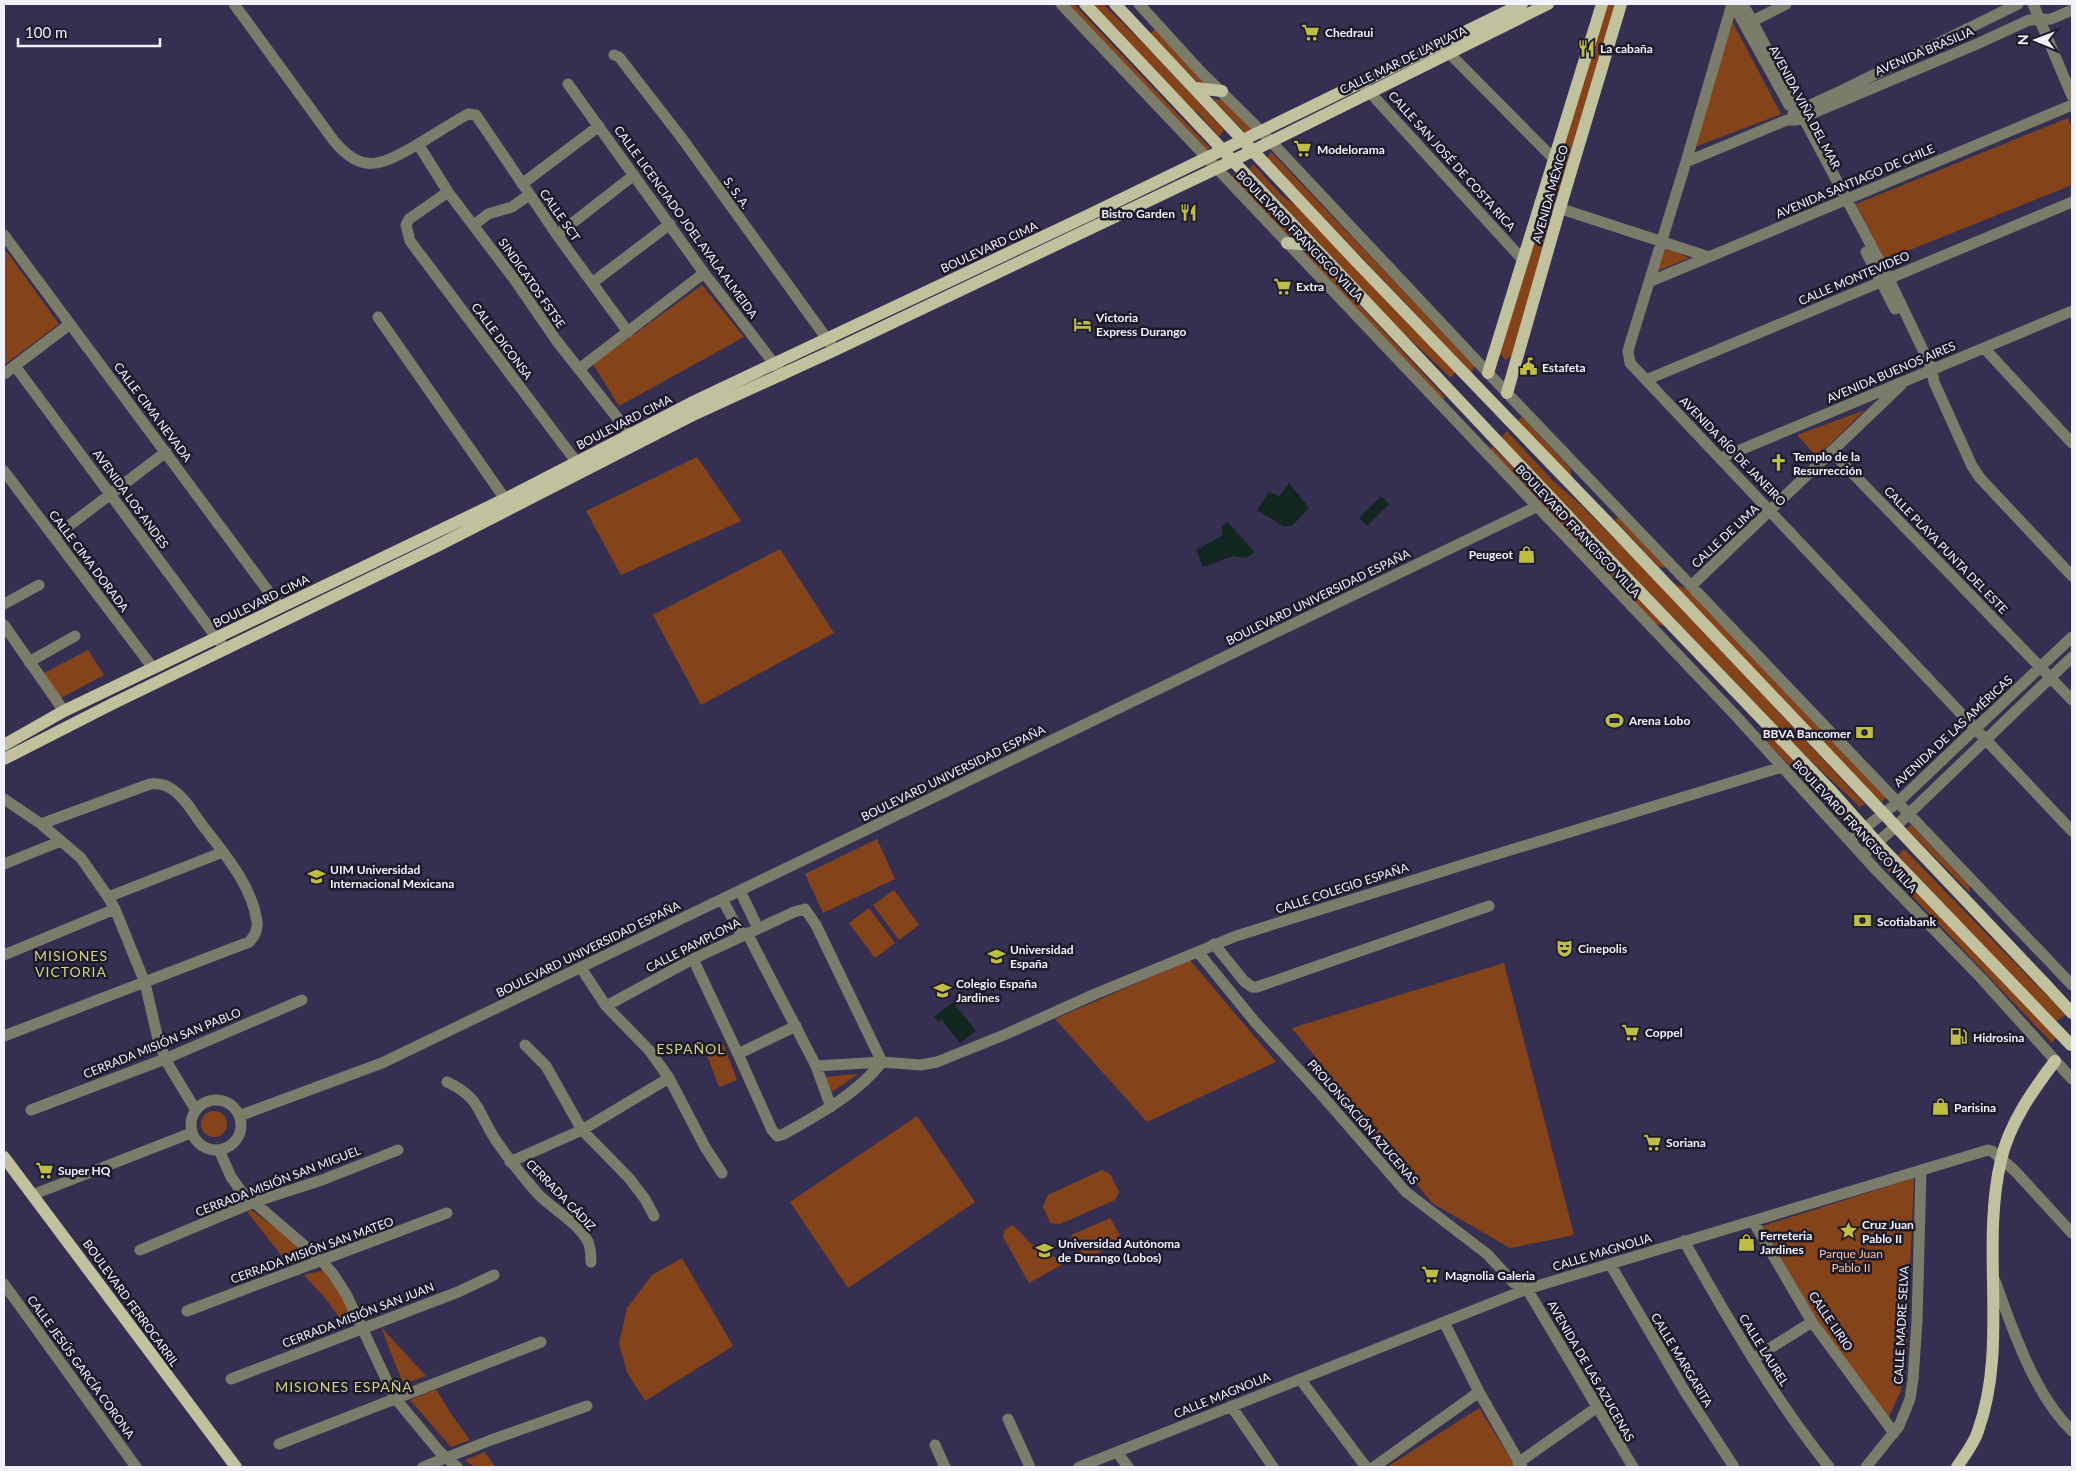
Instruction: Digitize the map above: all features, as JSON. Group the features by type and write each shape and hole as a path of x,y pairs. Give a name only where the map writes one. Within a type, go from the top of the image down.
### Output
{"main road":[{"name":"BOULEVARD FRANCISCO VILLA","path":"1085,4 1597,547 1832,792 1881,847 2072,1046"},
{"name":"BOULEVARD FRANCISCO VILLA","path":"1116,4 1357,262 1614,529 2072,1013"},
{"path":"1125,4 1128,17"},
{"path":"1365,87 1522,4"},
{"name":"CALLE MAR DE LA PLATA","path":"1254,150 1365,87 1449,53 1548,4"},
{"name":"AVENIDA MÉXICO","path":"1488,373 1602,4"},
{"name":"AVENIDA MÉXICO","path":"1507,394 1621,4"},
{"name":"BOULEVARD CIMA","path":"4,759 225,649 580,466 695,414 779,370 827,339 1261,131 1365,87"},
{"path":"1195,88 1222,92"},
{"name":"BOULEVARD CIMA","path":"580,466 630,434 779,370 835,350 1254,150"},
{"path":"1287,243 1312,244"},
{"name":"BOULEVARD CIMA","path":"4,745 64,711 280,607 436,539"},
{"path":"64,711 73,723"},
{"path":"1957,1467 1977,1434 1985,1409 1990,1380 1995,1207 2001,1158 2016,1120 2055,1061"},
{"name":"BOULEVARD FERROCARRIL","path":"4,1157 236,1467"}],"street":[{"path":"234,4 334,142 347,156 364,163 374,164 389,161 418,144"},
{"name":"BOULEVARD FRANCISCO VILLA","path":"1061,4 1982,979 2072,1079"},
{"path":"1139,4 1200,71 1261,131 1507,394 2072,985"},
{"name":"AVENIDA VIÑA DEL MAR","path":"1733,4 1885,280 1972,466 1980,478 2072,576"},
{"name":"AVENIDA RÍO DE JANEIRO","path":"1733,4 1628,351 1630,363 2072,831"},
{"name":"AVENIDA VIÑA DEL MAR","path":"1744,4 1796,116"},
{"path":"1753,21 1786,4"},
{"name":"AVENIDA BRASILIA","path":"1796,116 1843,90 2018,4"},
{"path":"2034,4 2072,96"},
{"name":"AVENIDA BRASILIA","path":"1686,162 1796,116 1948,57 2029,20 2050,19 2072,10"},
{"path":"1449,53 1553,158"},
{"name":"S. S. A.","path":"614,55 619,57 681,137 835,350"},
{"name":"CALLE LICENCIADO JOEL AYALA ALMEIDA","path":"568,84 704,273 779,370"},
{"name":"CALLE SAN JOSÉ DE COSTA RICA","path":"1365,87 1522,259"},
{"name":"AVENIDA SANTIAGO DE CHILE","path":"1649,282 2072,106"},
{"name":"CALLE SCT","path":"418,144 468,114 472,114 480,119 529,195 628,332"},
{"path":"522,184 599,126"},
{"name":"SINDICATOS FSTSE","path":"418,144 448,192 579,369 630,434"},
{"path":"557,235 634,175"},
{"name":"CALLE DICONSA","path":"448,192 409,219 406,225 410,241 580,466"},
{"path":"474,225 488,214 512,207 529,195"},
{"path":"1540,202 1709,257"},
{"name":"CALLE MONTEVIDEO","path":"1646,380 2072,202"},
{"path":"592,283 670,224"},
{"name":"CALLE CIMA NEVADA","path":"4,235 280,607"},
{"path":"579,369 704,273"},
{"name":"AVENIDA BUENOS AIRES","path":"1720,458 1984,348 2070,315"},
{"path":"378,317 509,504"},
{"path":"4,374 70,324"},
{"path":"1984,348 2072,443"},
{"name":"AVENIDA LOS ANDES","path":"15,366 225,649"},
{"name":"CALLE DE LIMA","path":"1691,586 1906,381"},
{"path":"54,537 166,452"},
{"name":"CALLE PLAYA PUNTA DEL ESTE","path":"1832,452 2040,667 2053,676 2072,700"},
{"name":"CALLE CIMA DORADA","path":"4,471 153,668"},
{"name":"BOULEVARD UNIVERSIDAD ESPAÑA","path":"239,1116 382,1063 1536,507"},
{"path":"4,604 40,585"},
{"path":"4,625 64,711"},
{"path":"30,662 75,636"},
{"name":"AVENIDA DE LAS AMÉRICAS","path":"1849,840 1897,803 2072,637"},
{"path":"1863,855 2072,658"},
{"path":"2053,676 2072,670"},
{"name":"CALLE COLEGIO ESPAÑA","path":"816,1066 882,1062 921,1065 936,1062 1004,1035 1214,944 1478,860 1782,767"},
{"path":"4,1036 249,942 256,933 254,907 243,882 223,852 179,795 166,786 156,783 42,824"},
{"path":"4,799 42,824 61,841 88,867 108,897 115,909 145,983 157,1035 165,1059 196,1109"},
{"path":"4,864 61,841"},
{"path":"108,897 223,852"},
{"path":"740,891 758,928"},
{"path":"722,899 745,935 796,1026 816,1066 831,1107"},
{"path":"1214,944 1244,981 1252,987 1257,987 1489,906"},
{"path":"4,955 115,909"},
{"name":"CALLE PAMPLONA","path":"606,1006 758,928 794,912 807,910 882,1062"},
{"name":"PROLONGACIÓN AZUCENAS","path":"1198,952 1255,1022 1325,1098 1406,1192 1487,1254 1514,1283 1527,1289"},
{"path":"693,960 772,1130 777,1136 784,1134 831,1107 868,1079 882,1062"},
{"path":"581,968 606,1006 649,1050 669,1078 705,1147 722,1173"},
{"path":"2060,971 2072,968"},
{"name":"CERRADA MISIÓN SAN PABLO","path":"31,1110 165,1059 302,1000"},
{"path":"738,1054 796,1026"},
{"path":"525,1045 546,1066 582,1130 629,1178 645,1199 654,1216"},
{"path":"510,1162 582,1130 669,1078"},
{"name":"CERRADA CÁDIZ","path":"447,1082 456,1086 476,1102 493,1136 510,1162 539,1195 580,1231 588,1242 591,1262"},
{"path":"222,1100 230,1103 239,1116 240,1134 229,1147 210,1150 202,1147 191,1133 192,1120 196,1109 207,1101 222,1100"},
{"path":"32,1195 191,1133"},
{"path":"219,1150 231,1177 241,1191 322,1260 346,1294 396,1398 447,1458 457,1467"},
{"name":"CERRADA MISIÓN SAN MIGUEL","path":"140,1250 254,1202 322,1180 398,1150"},
{"name":"CALLE MAGNOLIA","path":"1080,1467 1527,1289 1988,1150 2001,1158"},
{"path":"2001,1158 2072,1232 2072,1245"},
{"name":"CALLE MADRE SELVA","path":"1866,1467 1894,1433 1910,1399 1913,1379 1921,1170"},
{"name":"CERRADA MISIÓN SAN MATEO","path":"186,1311 447,1213"},
{"name":"CALLE LIRIO","path":"1752,1221 1812,1322 1894,1433"},
{"name":"CALLE LAUREL","path":"1684,1241 1753,1359 1804,1436 1829,1467"},
{"name":"CALLE MARGARITA","path":"1610,1264 1684,1390 1734,1467"},
{"name":"CERRADA MISIÓN SAN JUAN","path":"230,1378 458,1292 494,1275"},
{"path":"1993,1277 2017,1340 2034,1376 2054,1409 2071,1428"},
{"name":"CALLE JESÚS GARCÍA CORONA","path":"4,1284 136,1467"},
{"name":"AVENIDA DE LAS AZUCENAS","path":"1527,1289 1596,1408 1633,1467"},
{"path":"1444,1322 1479,1392 1520,1465 1596,1408"},
{"path":"1753,1359 1812,1322"},
{"path":"279,1444 541,1342"},
{"path":"1300,1379 1366,1467"},
{"path":"1374,1467 1479,1392"},
{"path":"423,1467 586,1406"},
{"path":"1231,1406 1273,1467"},
{"path":"1008,1419 1030,1467"},
{"path":"935,1445 945,1467"},
{"path":"1117,1452 1128,1467"}],"green space":[{"path":"1066,4 1074,4 1210,148 1206,151"},
{"path":"1086,4 1103,4 1149,49 1224,130 1219,137 1198,113 1178,98"},
{"path":"1607,4 1619,4 1558,195 1552,199 1548,193"},
{"path":"1732,21 1781,114 1692,148"},
{"path":"1156,29 1210,87 1199,84 1150,34"},
{"path":"1212,98 1224,101 1252,130 1244,132"},
{"path":"2068,118 2072,128 2072,185 1885,260 1856,204"},
{"path":"1271,152 1475,366 1471,372 1267,158"},
{"path":"1253,164 1282,196 1297,206 1456,371 1451,378 1394,324 1250,169"},
{"path":"1235,173 1299,240 1285,233 1231,178"},
{"path":"1543,213 1548,214 1551,220 1513,355 1505,360 1499,352"},
{"path":"1662,245 1689,258 1653,273"},
{"path":"4,248 59,324 4,365"},
{"path":"1298,249 1315,257 1445,397 1442,401"},
{"path":"702,285 744,337 619,406 593,364"},
{"path":"1865,410 1817,457 1797,435"},
{"path":"1522,417 1570,468 1573,482 1517,421"},
{"path":"1507,431 1551,479 1581,505 1652,577 1865,804 1860,807 1809,759 1501,438"},
{"path":"1492,446 1666,626 1655,624 1488,453"},
{"path":"697,457 741,521 621,575 586,511"},
{"path":"1618,517 1667,568 1659,567 1615,520"},
{"path":"780,549 834,633 701,705 653,615"},
{"path":"1672,583 1687,589 1887,797 1881,802"},
{"path":"88,650 104,675 61,698 42,674"},
{"path":"1765,731 1859,828 1855,833 1761,736"},
{"path":"1911,825 1969,885 1970,893 1906,828"},
{"path":"877,839 895,879 823,913 805,874"},
{"path":"1904,849 2066,1015 2055,1022 1898,855"},
{"path":"1880,853 2056,1037 2052,1043 1876,858"},
{"path":"894,890 919,925 899,940 873,905"},
{"path":"869,908 895,943 875,958 849,923"},
{"path":"1190,960 1276,1062 1147,1122 1055,1019"},
{"path":"1504,963 1574,1235 1510,1248 1432,1203 1292,1028"},
{"path":"723,1043 737,1080 719,1087 705,1050"},
{"path":"858,1074 832,1092 825,1077"},
{"path":"214,1111 223,1115 227,1124 223,1133 214,1137 205,1133 201,1124 205,1115"},
{"path":"917,1116 975,1202 848,1288 790,1202"},
{"path":"1102,1170 1110,1174 1119,1192 1115,1200 1060,1224 1050,1223 1043,1206 1048,1195"},
{"name":"Parque Juan Pablo II","path":"1914,1178 1906,1360 1901,1390 1888,1419 1816,1319 1763,1226"},
{"path":"251,1210 283,1233 310,1256 289,1265 247,1212"},
{"path":"1110,1218 1123,1241 1084,1260 1071,1235"},
{"path":"1013,1225 1030,1243 1065,1263 1029,1283 1003,1237 1004,1230"},
{"path":"682,1258 733,1346 645,1401 627,1372 619,1343 627,1308 652,1275"},
{"path":"324,1270 340,1292 353,1321 345,1325 325,1298 304,1275"},
{"path":"381,1327 426,1376 403,1384"},
{"path":"436,1389 470,1440 451,1447 410,1400"},
{"path":"1479,1408 1516,1467 1387,1467"},
{"path":"485,1452 495,1467 475,1467 465,1460"}],"shaded area":[{"path":"1289,483 1309,508 1292,526 1283,526 1257,510 1269,492 1280,496"},
{"path":"1381,496 1389,504 1367,526 1359,518"},
{"path":"1227,522 1255,552 1246,558 1233,556 1203,567 1196,550 1222,536 1222,526"},
{"path":"953,1002 976,1031 960,1043 942,1020 939,1022 934,1017"}],"place":[{"name":"Chedraui","path":"1311,32"},
{"name":"La cabaña","path":"1586,48"},
{"name":"Modelorama","path":"1303,149"},
{"name":"Bistro Garden","path":"1189,213"},
{"name":"Extra","path":"1282,286"},
{"name":"Victoria Express Durango","path":"1082,324"},
{"name":"Estafeta","path":"1528,367"},
{"name":"Templo de la Resurrección","path":"1779,463"},
{"name":"Peugeot","path":"1527,554"},
{"name":"Arena Lobo","path":"1615,720"},
{"name":"BBVA Bancomer","path":"1865,733"},
{"name":"UIM Universidad Internacional Mexicana","path":"316,876"},
{"name":"Scotiabank","path":"1863,921"},
{"name":"Cinepolis","path":"1564,948"},
{"name":"Universidad España","path":"996,956"},
{"name":"Colegio España Jardines","path":"942,990"},
{"name":"Coppel","path":"1631,1032"},
{"name":"Hidrosina","path":"1959,1037"},
{"name":"Parisina","path":"1940,1107"},
{"name":"Soriana","path":"1652,1142"},
{"name":"Super HQ","path":"44,1170"},
{"name":"Cruz Juan Pablo II","path":"1848,1231"},
{"name":"Ferreteria Jardines","path":"1746,1242"},
{"name":"Universidad Autónoma de Durango (Lobos)","path":"1044,1250"},
{"name":"Magnolia Galeria","path":"1431,1275"}],"district":[{"name":"MISIONES VICTORIA","path":"71,964"},
{"name":"ESPAÑOL","path":"691,1048"},
{"name":"MISIONES ESPAÑA","path":"344,1386"}]}
